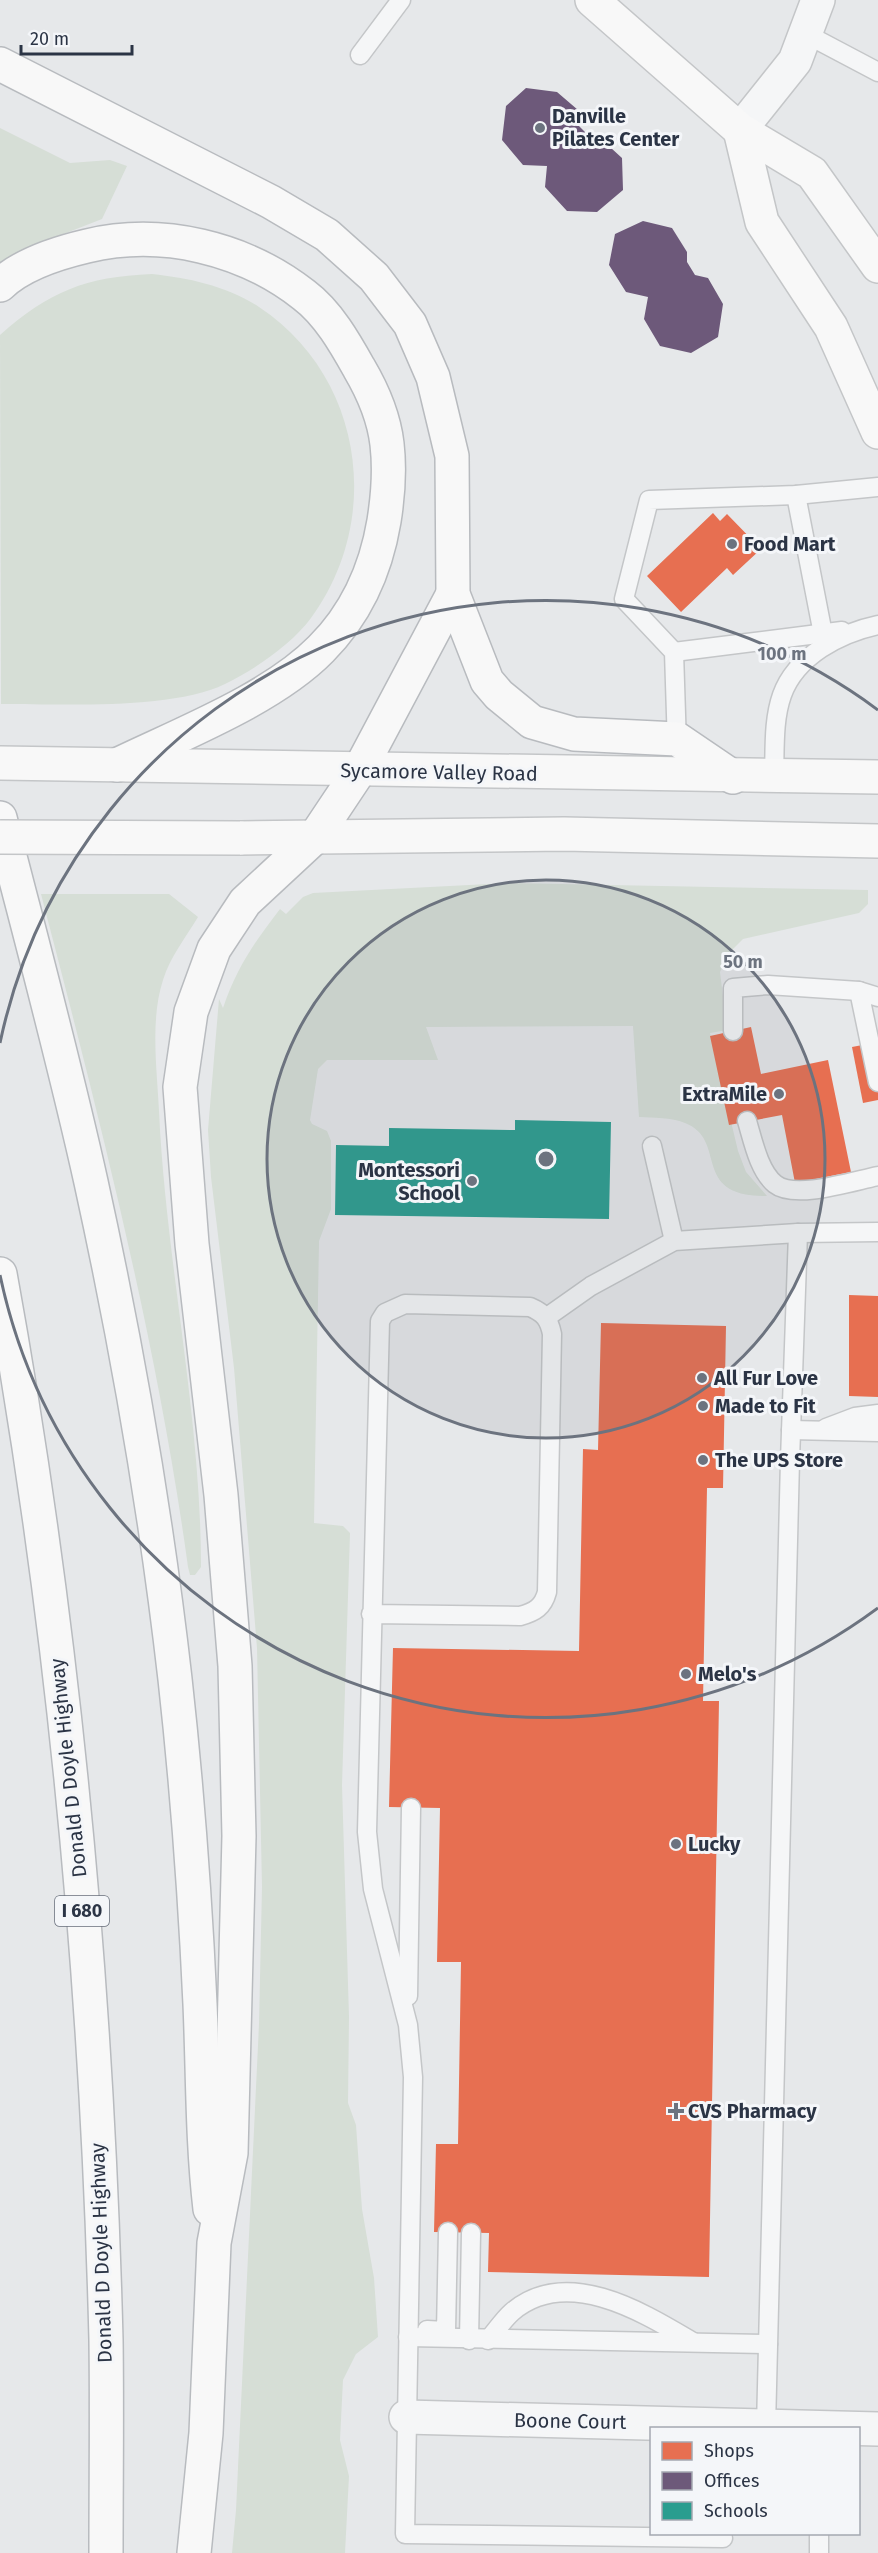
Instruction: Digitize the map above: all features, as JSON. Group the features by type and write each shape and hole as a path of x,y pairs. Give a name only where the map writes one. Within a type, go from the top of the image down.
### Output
{"main road":[{"path":"592,0 740,130 812,173 878,266"},
{"path":"0,64 271,202 327,235 374,277 410,324 433,377 452,456 453,594 487,681 499,695 532,722 574,734 677,739 733,777"},
{"path":"740,130 762,222 831,327 878,432"},
{"path":"0,285 55,254 114,239 181,241 245,258 306,296 343,339 372,390 387,443 388,496 379,549 357,603 321,649 272,687 117,765"},
{"path":"194,2553 206,2433 214,2243 231,2141 239,1836 236,1666 221,1494 190,1222 180,1087 191,1012 214,949 245,902 315,837 359,771 453,594"},
{"name":"Sycamore Valley Road","path":"0,763 733,777 878,777"},
{"path":"0,818 91,1182 124,1342 152,1509 175,1677 191,1844 200,2007 203,2149 214,2243"},
{"path":"0,837 564,834 878,841"},
{"name":"Donald D Doyle Highway","path":"0,1275 18,1375 63,1695 89,1989 106,2340 106,2553"}],"street":[{"path":"740,130 788,73 806,34 818,0"},
{"name":"Boone Court","path":"406,2417 766,2427"},
{"name":"Boone Court","path":"860,2429 878,2429"}],"lane":[{"path":"360,55 401,0"},
{"path":"806,34 878,72"},
{"path":"677,776 674,652 624,599 649,500 796,495 878,487"},
{"path":"796,495 823,634"},
{"path":"674,652 878,625"},
{"path":"774,777 775,727 782,693 808,655 852,630"},
{"path":"733,1031 733,988 768,985 859,991 878,997"},
{"path":"859,991 878,1082"},
{"path":"747,1121 763,1165 773,1183 786,1191 807,1191 878,1176"},
{"path":"652,1146 674,1241"},
{"path":"547,1317 591,1286 674,1241 798,1233 878,1232"},
{"path":"766,2427 790,1430 798,1233"},
{"path":"371,1614 520,1616 533,1612 544,1604 547,1592 552,1334 547,1317 530,1307 405,1304 395,1306 385,1313 380,1321 371,1614 367,1832 373,1889 408,2025"},
{"path":"819,1431 846,1420 878,1414"},
{"path":"790,1430 878,1432"},
{"path":"411,1808 408,2025 413,2077 405,2534 723,2541"},
{"path":"408,2333 447,2331 448,2232"},
{"path":"471,2233 479,2340"},
{"path":"479,2340 513,2311 536,2298 568,2293 616,2301 695,2343"},
{"path":"408,2333 479,2340 768,2344"},
{"path":"819,2535 819,2553"}],"shaded area":[{"path":"0,128 70,163 110,160 127,166 102,219 20,251 0,264"},
{"path":"152,274 207,284 247,300 294,336 321,371 340,409 351,451 354,494 348,537 334,579 311,618 294,637 260,664 225,684 203,692 147,702 84,705 1,704 0,335 35,307 70,289 107,279"},
{"path":"508,883 868,890 868,904 859,913 743,939 729,953 720,972 727,1030 710,1033 738,1151 746,1172 767,1196 743,1194 727,1187 718,1178 705,1142 698,1131 680,1121 639,1117 633,1026 426,1027 438,1060 327,1060 318,1069 310,1120 312,1124 327,1131 331,1141 331,1209 319,1241 314,1523 343,1526 350,1533 342,1785 349,2017 348,2103 356,2125 362,2209 374,2278 378,2337 356,2354 343,2380 340,2440 349,2476 345,2553 232,2553 236,2510 259,2024 262,1887 257,1648 234,1368 211,1177 208,1130 219,999 223,1008 247,956 280,909 286,914 303,897 313,893"},
{"path":"41,894 169,894 198,917 166,972 159,995 155,1028 163,1168 195,1453 201,1567 195,1575 190,1575 188,1567 160,1397 125,1229"}],"building: Shops":[{"path":"713,513 720,521 727,514 761,549 733,575 727,568 681,612 647,576"},
{"name":"ExtraMile","path":"751,1027 761,1074 828,1060 851,1172 795,1183 782,1115 729,1125 710,1036"},
{"path":"878,1042 878,1100 863,1103 852,1047"},
{"path":"849,1295 878,1296 878,1397 849,1396"},
{"path":"601,1323 726,1326 723,1488 707,1488 703,1701 719,1701 709,2277 488,2272 489,2233 434,2232 436,2144 458,2144 461,1962 437,1962 440,1808 389,1807 393,1648 579,1651 583,1449 598,1450"}],"building: Offices":[{"path":"526,88 557,92 578,110 578,125 588,135 599,137 622,158 623,190 597,212 567,211 545,187 547,166 523,165 502,140 506,106"},
{"path":"643,221 672,228 687,252 687,262 695,275 708,278 723,304 718,337 691,353 660,346 644,319 648,297 626,292 609,265 615,234"}],"building: Schools":[{"name":"Montessori School","path":"515,1120 611,1122 609,1219 335,1215 336,1145 389,1146 389,1128 515,1130"}],"place":[{"name":"Danville Pilates Center","path":"540,128"},
{"name":"Food Mart","path":"732,544"},
{"name":"ExtraMile","path":"779,1094"},
{"name":"Montessori School","path":"472,1181"},
{"name":"All Fur Love","path":"702,1378"},
{"name":"Made to Fit","path":"703,1406"},
{"name":"The UPS Store","path":"703,1460"},
{"name":"Melo's","path":"686,1674"},
{"name":"Lucky","path":"676,1844"},
{"name":"CVS Pharmacy","path":"676,2111"}]}
